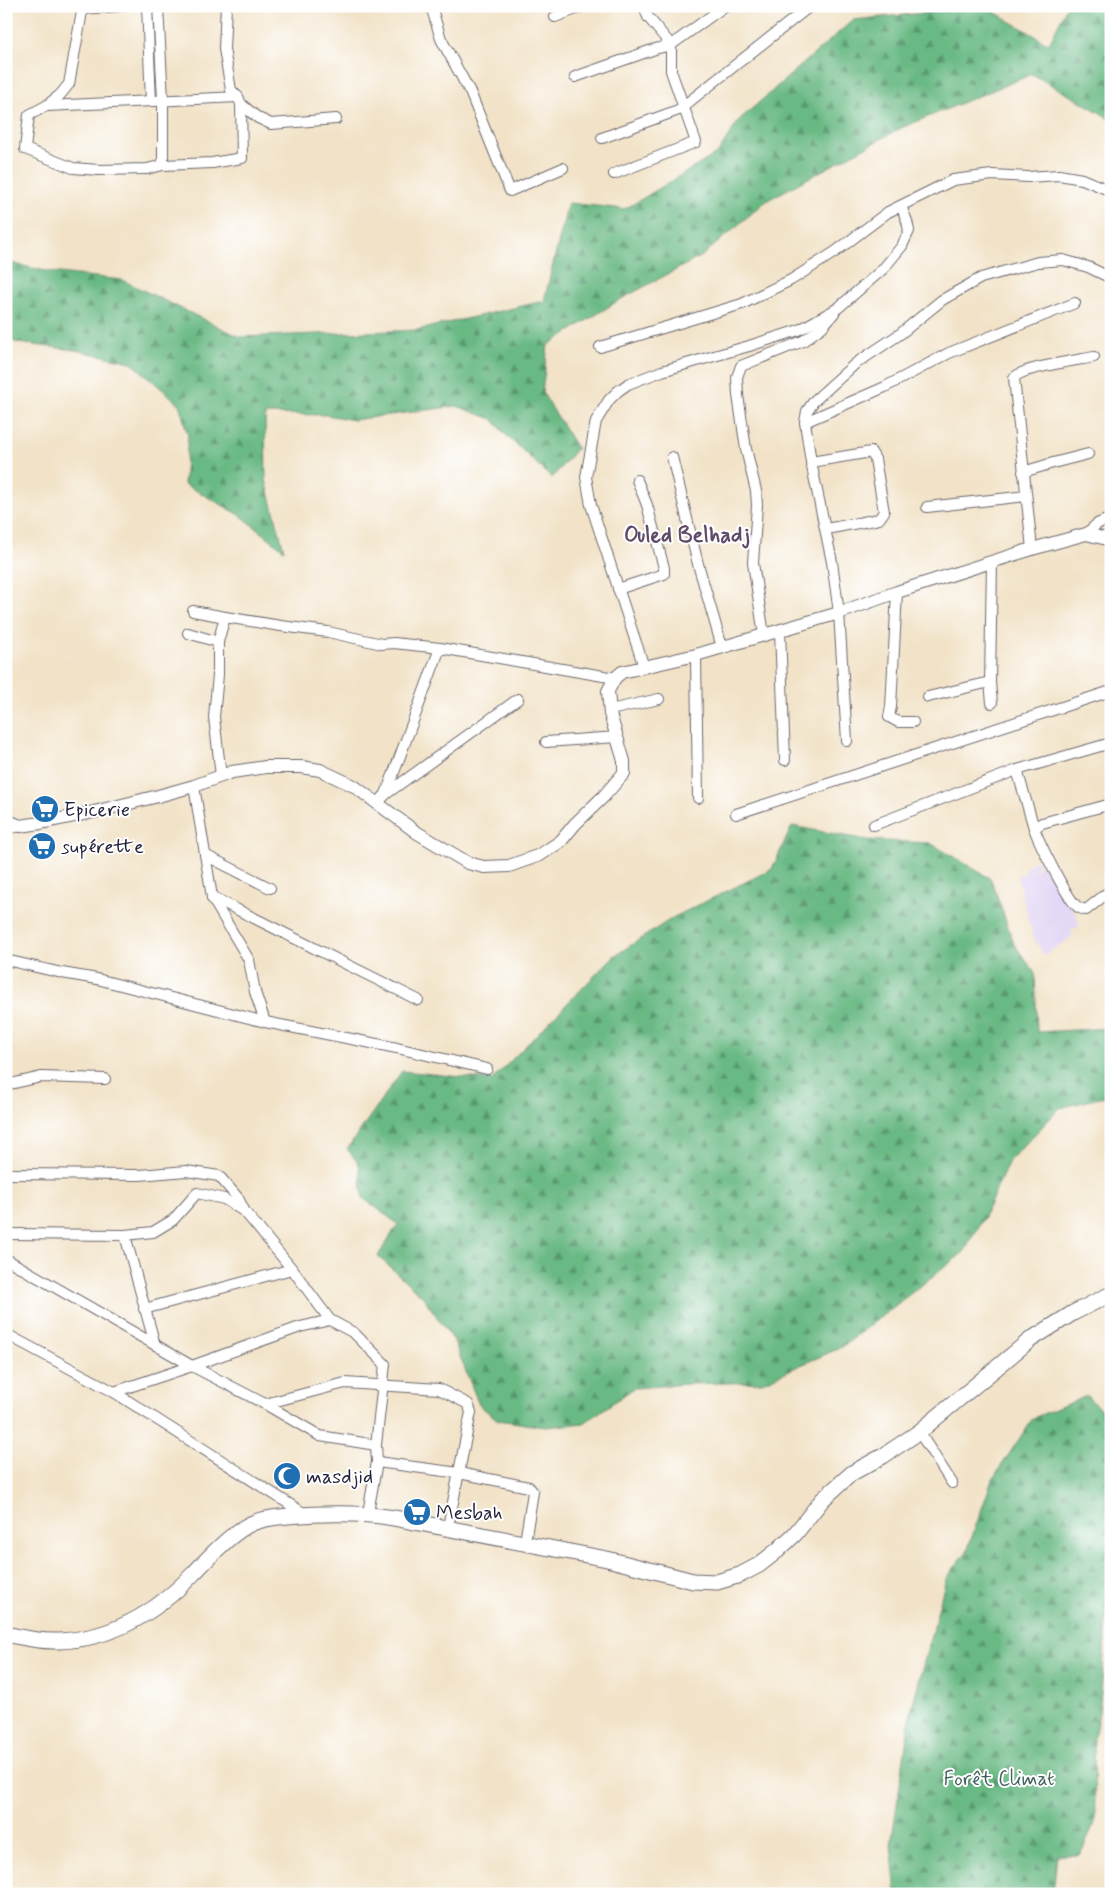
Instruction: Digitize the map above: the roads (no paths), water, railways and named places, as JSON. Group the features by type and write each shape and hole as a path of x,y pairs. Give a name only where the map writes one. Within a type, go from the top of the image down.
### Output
{"main road":[{"path":"6,1634 32,1639 59,1641 97,1636 142,1616 158,1606 212,1554 234,1535 254,1522 305,1515 368,1513 607,1559 694,1581 717,1582 740,1575 759,1564 795,1534 822,1500 852,1473 884,1456 918,1432 1030,1340 1073,1313 1111,1294"}],"street":[{"path":"120,6 83,8 69,84 60,95 46,106 29,115 26,149 73,168 99,170 212,163 242,158 240,100"},
{"path":"147,6 151,101"},
{"path":"158,6 163,100 163,165"},
{"path":"226,6 224,49 232,90 240,100 258,118 271,124 336,119"},
{"path":"431,6 441,39 470,92 510,191 563,168"},
{"path":"555,17 584,6"},
{"path":"614,174 696,142 671,71 671,45 648,17 644,6"},
{"path":"575,77 671,45 725,6"},
{"path":"602,138 684,108 690,101 810,6"},
{"path":"46,106 163,100 240,100"},
{"path":"600,347 742,304 791,280 835,252 875,221 900,206 953,180 982,175 1068,176 1082,179 1111,191"},
{"path":"764,635 752,564 757,505 756,491 746,448 737,377 740,366 804,341 822,327 838,308 883,269 902,246 909,231 907,220 900,206"},
{"path":"847,741 839,613 826,529 811,462 806,411 814,401 855,364 900,334 942,300 981,278 1038,262 1063,260 1088,267 1111,278"},
{"path":"806,422 885,387 949,354 1074,303"},
{"path":"644,667 591,506 586,477 596,421 609,400 618,391 642,378 799,330 838,308"},
{"path":"1032,549 1014,378 1016,374 1028,370 1094,357"},
{"path":"811,462 870,452 875,459 884,512 882,516 879,519 826,529"},
{"path":"1024,472 1088,454"},
{"path":"672,457 700,573 722,647"},
{"path":"618,589 664,574 648,505 637,480"},
{"path":"927,507 1026,496"},
{"path":"6,830 94,812 194,786 232,772 266,767 300,767 320,770 354,786 416,832 468,862 484,867 509,866 540,855 561,841 624,773 624,762 610,710 608,691 615,678 622,672 696,655 839,613 897,592 1032,549 1086,534 1097,524 1111,518"},
{"path":"1086,534 1111,540"},
{"path":"992,563 990,682 992,703"},
{"path":"897,592 889,717 898,722 913,722"},
{"path":"193,611 328,632 382,644 440,648 615,678"},
{"path":"222,776 214,717 218,675 218,642 226,617"},
{"path":"780,630 785,760"},
{"path":"188,633 218,642"},
{"path":"386,794 440,648"},
{"path":"696,655 698,798"},
{"path":"928,697 990,682"},
{"path":"736,814 1111,691"},
{"path":"377,804 386,794 518,699"},
{"path":"610,710 659,699"},
{"path":"546,742 617,738"},
{"path":"874,825 1017,770 1111,744"},
{"path":"1017,770 1039,841 1063,885 1078,907 1086,910 1111,890"},
{"path":"194,786 212,897 249,960 255,992 265,1022"},
{"path":"1034,828 1042,823 1111,804"},
{"path":"6,820 20,826"},
{"path":"205,855 270,888"},
{"path":"212,897 418,1000"},
{"path":"6,960 97,979 265,1022 397,1048 487,1069"},
{"path":"6,1085 40,1077 105,1079"},
{"path":"6,1174 140,1175 186,1171 219,1176 292,1268 330,1320 354,1333 385,1364 381,1385 376,1445 377,1462 368,1513"},
{"path":"6,1234 125,1235 153,1232 173,1220 197,1193 224,1199 246,1212"},
{"path":"125,1235 155,1345"},
{"path":"6,1258 192,1366 265,1404 320,1436 376,1445"},
{"path":"144,1309 292,1268"},
{"path":"114,1392 300,1327 330,1320"},
{"path":"6,1334 114,1392 305,1515"},
{"path":"265,1404 345,1383 439,1389 468,1404 471,1412 448,1527"},
{"path":"918,1432 952,1483"},
{"path":"377,1462 459,1473 529,1486 533,1492 525,1542"}],"place":[{"name":"Epicerie","path":"45,809"},
{"name":"supérette","path":"42,846"},
{"name":"masdjid","path":"287,1476"},
{"name":"Mesbah","path":"417,1512"}],"district":[{"name":"Ouled Belhadj","path":"687,534"}],"park label":[{"name":"Forêt Climat","path":"999,1778"}]}
